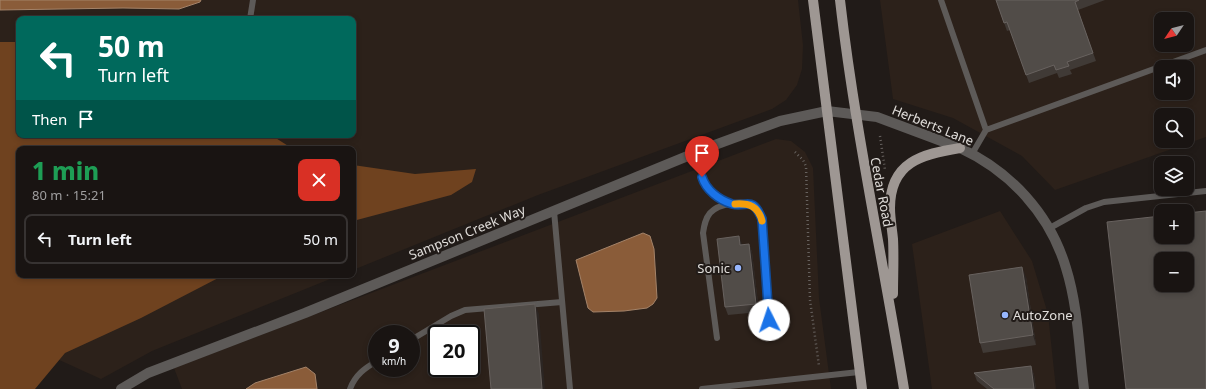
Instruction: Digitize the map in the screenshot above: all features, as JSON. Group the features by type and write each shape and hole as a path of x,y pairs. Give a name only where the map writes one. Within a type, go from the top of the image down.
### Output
{"main road":[{"path":"813,0 862,389"},
{"name":"Cedar Road","path":"840,0 856,113 893,318 904,389"},
{"path":"893,318 893,239 890,209 893,184 899,173 914,160 934,152 960,148"}],"street":[{"name":"Herberts Lane","path":"827,111 856,113 884,119 960,148 972,154 1013,182 1030,200 1057,245 1066,268 1072,293 1084,389"},
{"name":"Sampson Creek Way","path":"121,389 148,373 305,313 712,146 780,121 827,111"}],"lane":[{"path":"250,16 253,0"},
{"path":"941,0 986,130"},
{"path":"972,154 986,130 1206,50"},
{"path":"712,146 702,170 704,184 715,195 732,204"},
{"path":"1048,229 1086,208 1104,202 1206,191"},
{"path":"717,338 703,233 704,225 711,212 718,208 732,204 746,203 753,206 758,211 762,219 770,335"},
{"path":"554,211 570,389"},
{"path":"420,335 451,316 465,310 562,302"},
{"path":"350,389 353,379 368,366"},
{"path":"702,389 771,383 859,372"}],"path":[{"path":"880,136 886,170"},
{"path":"795,152 803,160 806,166 810,300 820,376"}],"shaded area":[{"path":"0,0 798,0 803,45 802,69 797,85 786,100 772,109 538,195 356,269 356,146 16,146 16,278 333,278 152,351 101,379 0,333"},
{"path":"0,0 201,0 200,2 179,9 123,8 0,10"},
{"path":"880,0 1206,0 1206,137 1194,141 1194,108 1154,108 1154,148 1175,148 1055,190 1022,156 953,118 893,99"},
{"path":"0,42 16,42 16,138 276,138 288,146 16,146 16,278 218,278 141,318 65,353 35,389 0,389"},
{"path":"776,139 791,141 805,152 813,168 819,298 831,389 182,389 174,368"},
{"path":"356,165 415,174 476,169 472,182 451,195 356,220"},
{"path":"1000,211 1032,261 1048,314 1056,389 932,389 912,244"},
{"path":"643,233 650,236 654,249 657,298 653,304 647,308 624,311 593,312 588,308 576,260"},
{"path":"306,367 315,374 317,389 246,389 255,383"}],"building":[{"path":"996,0 1079,0 1075,2 1093,53 1067,62 1069,66 1056,70 1054,65 1026,75 1007,22 1004,23"},
{"path":"1206,211 1206,389 1126,389 1107,222 1154,217 1154,244 1194,244 1194,212"},
{"name":"Sonic","path":"739,236 740,245 749,244 756,304 725,307 717,239"},
{"name":"AutoZone","path":"1022,267 1033,335 980,343 969,275"},
{"path":"535,304 542,389 491,389 484,309"},
{"path":"1031,366 1034,389 994,389 974,373"}],"slow traffic":[{"path":"735,204 746,203 753,206 758,211 762,221"}],"place":[{"name":"Sonic","path":"738,268"},
{"name":"AutoZone","path":"1005,315"}],"route":[{"path":"702,177 704,184 715,195 732,204 746,203 753,206 758,211 762,219 769,320"}]}
